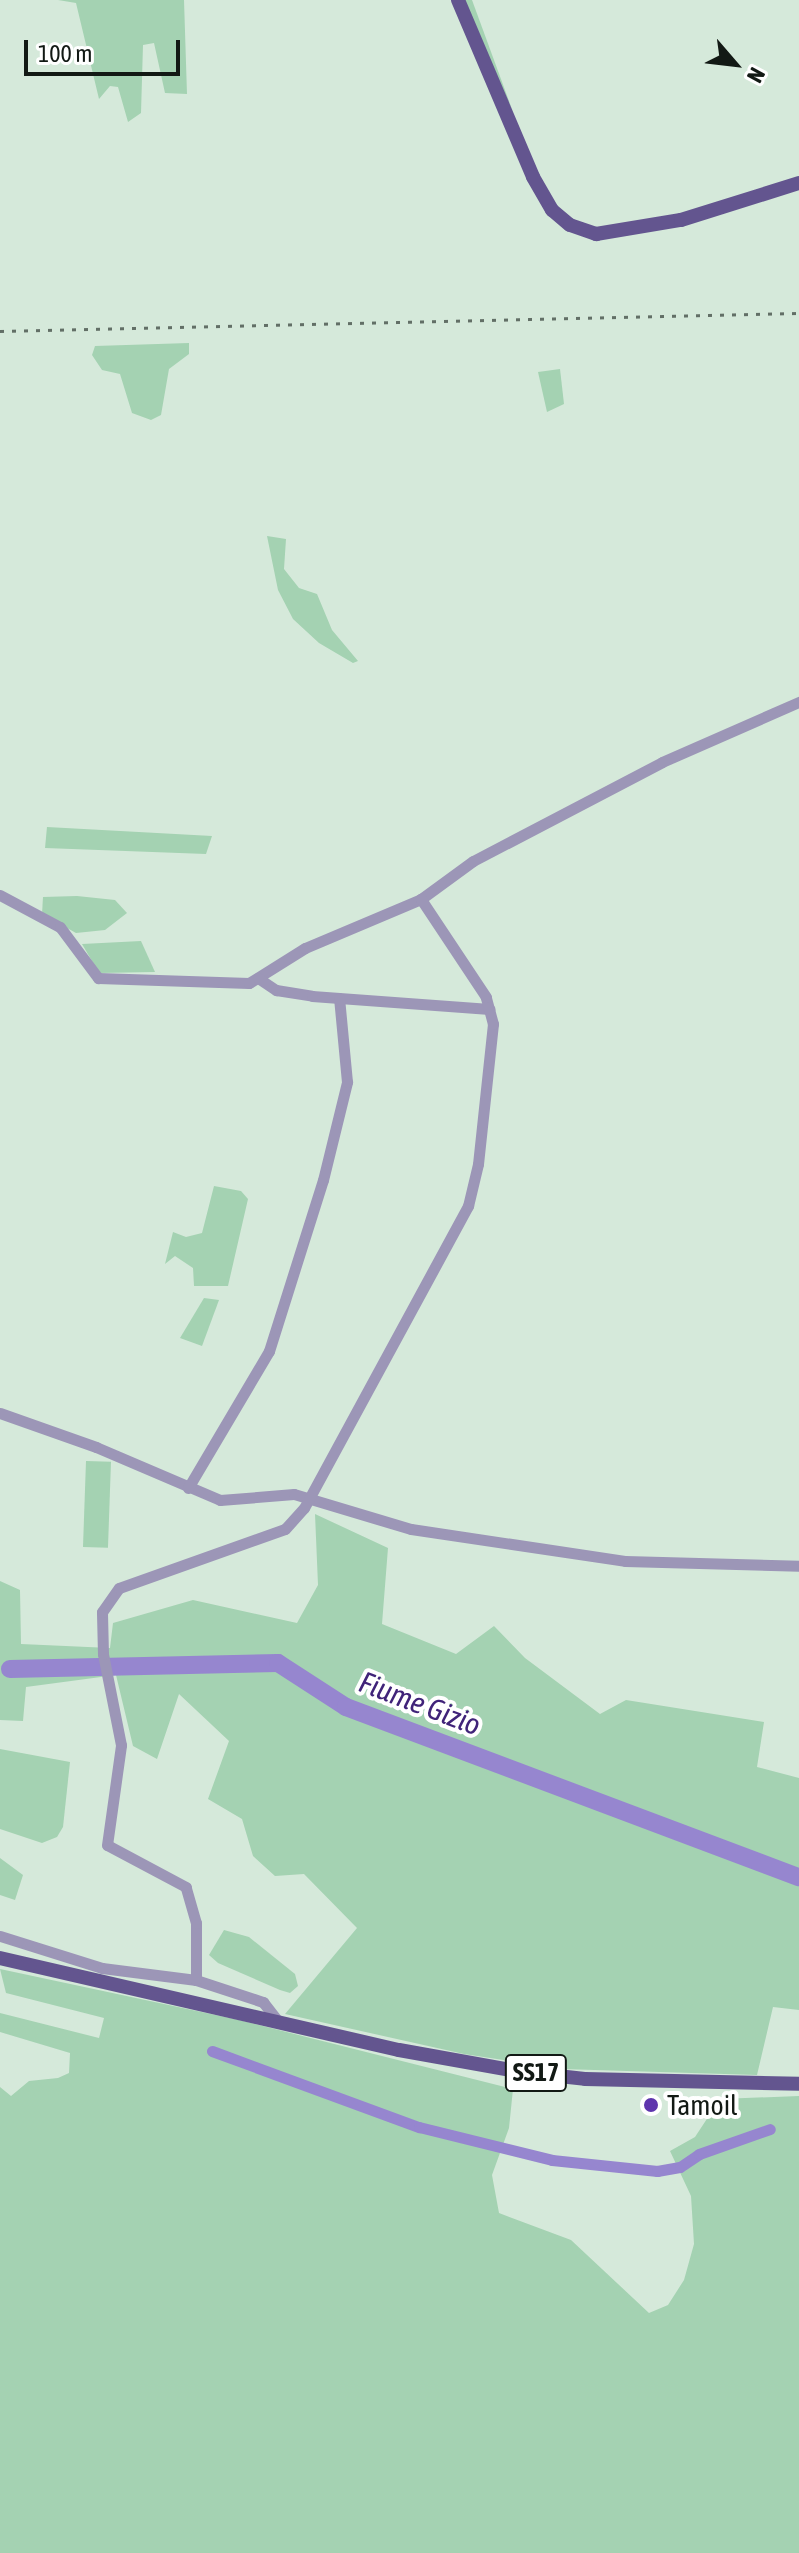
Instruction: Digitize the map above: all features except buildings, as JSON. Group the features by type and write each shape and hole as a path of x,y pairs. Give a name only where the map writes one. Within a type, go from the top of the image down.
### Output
{"main road":[{"path":"458,0 533,177 552,210 578,229 596,234 681,220 799,183"},
{"name":"SS17","path":"0,1958 101,1974 277,2020 522,2072 585,2079 799,2084"}],"street":[{"path":"0,895 60,927 98,978 239,985 258,978 305,948 421,899 473,861 662,762 799,702"},
{"path":"196,1980 196,1923 186,1887 107,1845 121,1745 103,1654 102,1612 119,1588 285,1529 309,1498 468,1206 489,1079 490,1009 421,899"},
{"path":"258,978 276,990 490,1009"},
{"path":"188,1488 269,1351 323,1180 347,1082 339,998"},
{"path":"0,1413 84,1442 188,1488 236,1502 279,1494 309,1498 411,1529 550,1553 658,1565 799,1566"},
{"path":"0,1936 101,1974 196,1980 263,2002 277,2020"}],"green space":[{"path":"58,0 184,0 187,94 165,93 154,43 143,45 141,113 128,122 118,87 110,86 99,99 76,3"},
{"path":"464,0 472,0 513,112"},
{"path":"189,343 189,354 169,369 161,415 151,420 132,413 120,374 102,370 92,355 95,346"},
{"path":"560,369 564,404 547,412 538,372"},
{"path":"267,536 286,539 284,569 299,588 317,594 332,630 358,661 353,663 319,643 293,619 278,590"},
{"path":"47,827 212,836 206,854 45,848"},
{"path":"77,896 115,900 127,913 105,930 76,933 42,914 43,897"},
{"path":"141,941 155,972 99,973 82,944"},
{"path":"214,1186 241,1191 248,1199 228,1286 194,1286 193,1268 175,1256 165,1264 173,1232 186,1237 202,1233"},
{"path":"204,1298 219,1300 202,1346 180,1338"},
{"path":"86,1461 111,1462 108,1548 83,1547"},
{"path":"315,1514 388,1548 382,1624 456,1654 494,1626 525,1658 600,1714 626,1700 764,1722 757,1767 799,1778 799,2010 773,2007 757,2075 562,2069 464,2054 285,2014 357,1928 304,1874 275,1876 253,1856 242,1819 208,1799 229,1741 179,1694 157,1759 133,1746 116,1675 26,1687 23,1721 0,1720 0,1581 20,1590 21,1644 110,1648 113,1623 193,1600 297,1623 318,1585"},
{"path":"0,1749 70,1762 63,1827 57,1837 42,1843 0,1829"},
{"path":"0,1858 23,1875 15,1900 0,1895"},
{"path":"224,1930 249,1937 295,1974 298,1986 290,1993 218,1963 209,1955"},
{"path":"0,1969 239,2020 513,2089 509,2128 492,2175 499,2213 571,2240 649,2313 668,2305 684,2280 694,2244 691,2196 670,2151 695,2137 720,2099 799,2096 799,2553 0,2553 0,2087 11,2096 29,2081 58,2078 69,2073 70,2053 0,2032 0,2013 99,2038 104,2018 6,1993"}],"waterway":[{"name":"Fiume Gizio","path":"10,1669 278,1663 346,1707 799,1877"},
{"path":"212,2051 419,2127 552,2160 657,2171 680,2167 699,2154 770,2129"}],"railway":[{"path":"0,331 799,313"}],"place":[{"name":"Tamoil","path":"651,2105"}]}
